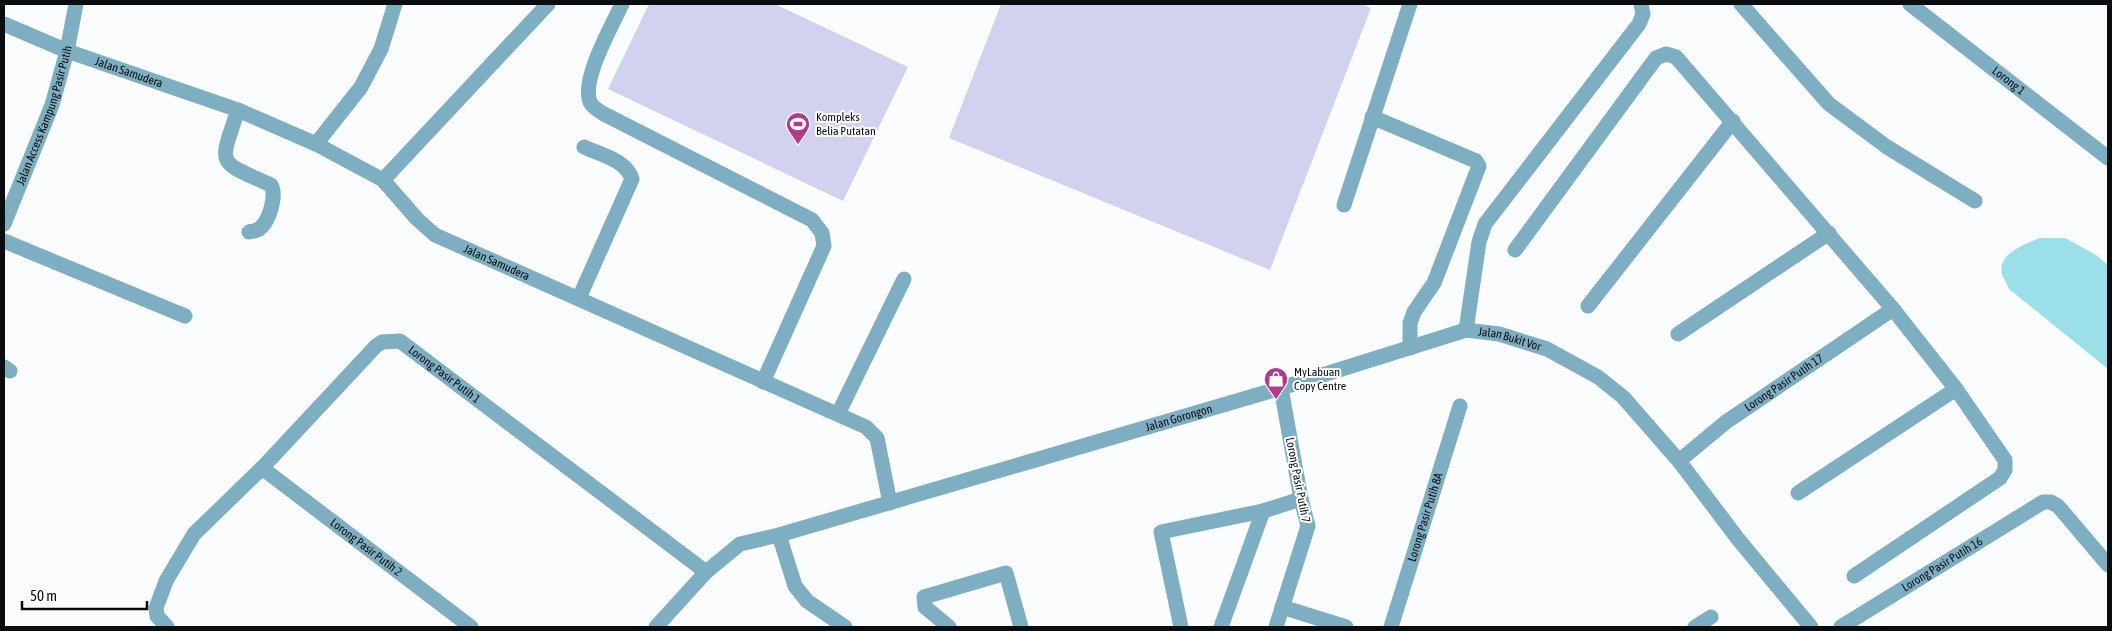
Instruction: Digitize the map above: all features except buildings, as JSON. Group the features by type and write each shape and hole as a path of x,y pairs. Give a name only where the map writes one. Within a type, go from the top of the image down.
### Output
{"street":[{"name":"Jalan Access Kampung Pasir Putih","path":"4,224 52,106 67,51 76,4"},
{"path":"316,144 361,87 381,49 395,4"},
{"path":"383,180 548,4"},
{"path":"622,4 590,76 587,91 590,104 612,118 812,220 822,233 824,246 763,382"},
{"path":"1344,205 1410,4"},
{"name":"Jalan Bukit Vor","path":"1641,4 1643,14 1639,24 1485,224 1479,242 1466,330 1499,334 1547,350 1598,377 1623,397 1678,461 1738,539 1811,627"},
{"path":"1741,4 1829,104 1887,147 1975,201"},
{"name":"Lorong 1","path":"1910,4 2108,158"},
{"name":"Jalan Samudera","path":"4,24 67,51 238,110 316,144 383,180 417,219 436,235 866,427 877,438 890,503"},
{"path":"1515,250 1656,58 1666,54 1676,57 1829,232 1893,309 1956,389 2005,460 2005,470 2000,478 1854,576"},
{"path":"238,110 224,152 226,161 231,167 271,185 274,191 274,199 264,224 258,230 249,232"},
{"path":"1372,117 1476,161 1479,166 1434,283 1412,317 1409,334 1410,348"},
{"path":"1588,306 1732,121"},
{"path":"579,298 632,179 629,170 619,163 584,147"},
{"path":"1678,334 1829,232"},
{"path":"4,241 184,316"},
{"path":"838,414 904,280"},
{"name":"Lorong Pasir Putih 17","path":"1678,461 1726,422 1893,309"},
{"name":"Jalan Gorongon","path":"656,627 706,572 740,544 779,535 890,503 1281,388 1466,330"},
{"name":"Lorong Pasir Putih 1","path":"167,627 158,616 156,608 166,580 194,534 262,468 376,346 382,342 400,341 706,572"},
{"name":"Lorong Pasir Putih 7","path":"1276,627 1308,526 1301,499 1281,388"},
{"path":"1798,493 1956,389"},
{"name":"Lorong Pasir Putih 8A","path":"1391,627 1460,406"},
{"name":"Lorong Pasir Putih 2","path":"262,468 471,627"},
{"path":"1181,627 1161,532 1263,511 1301,499"},
{"name":"Lorong Pasir Putih 16","path":"1841,627 2043,502 2051,502 2058,506 2108,565"},
{"path":"1221,627 1263,511"},
{"path":"779,535 795,586 807,601 845,627"},
{"path":"949,627 931,622 925,607 924,597 1006,573 1021,627"},
{"path":"1282,607 1346,627"},
{"path":"1695,627 1711,617"}],"shaded area":[{"name":"Kompleks Belia Putatan","path":"649,4 775,4 908,67 843,201 608,89"},
{"path":"1001,4 1361,4 1371,8 1270,270 949,138"},
{"path":"2040,238 2065,238 2096,255 2108,265 2108,369 2009,289 2002,274 2004,260 2014,250"}],"place":[{"name":"Kompleks Belia Putatan","path":"798,145"},
{"name":"MyLabuan Copy Centre","path":"1276,400"}]}
